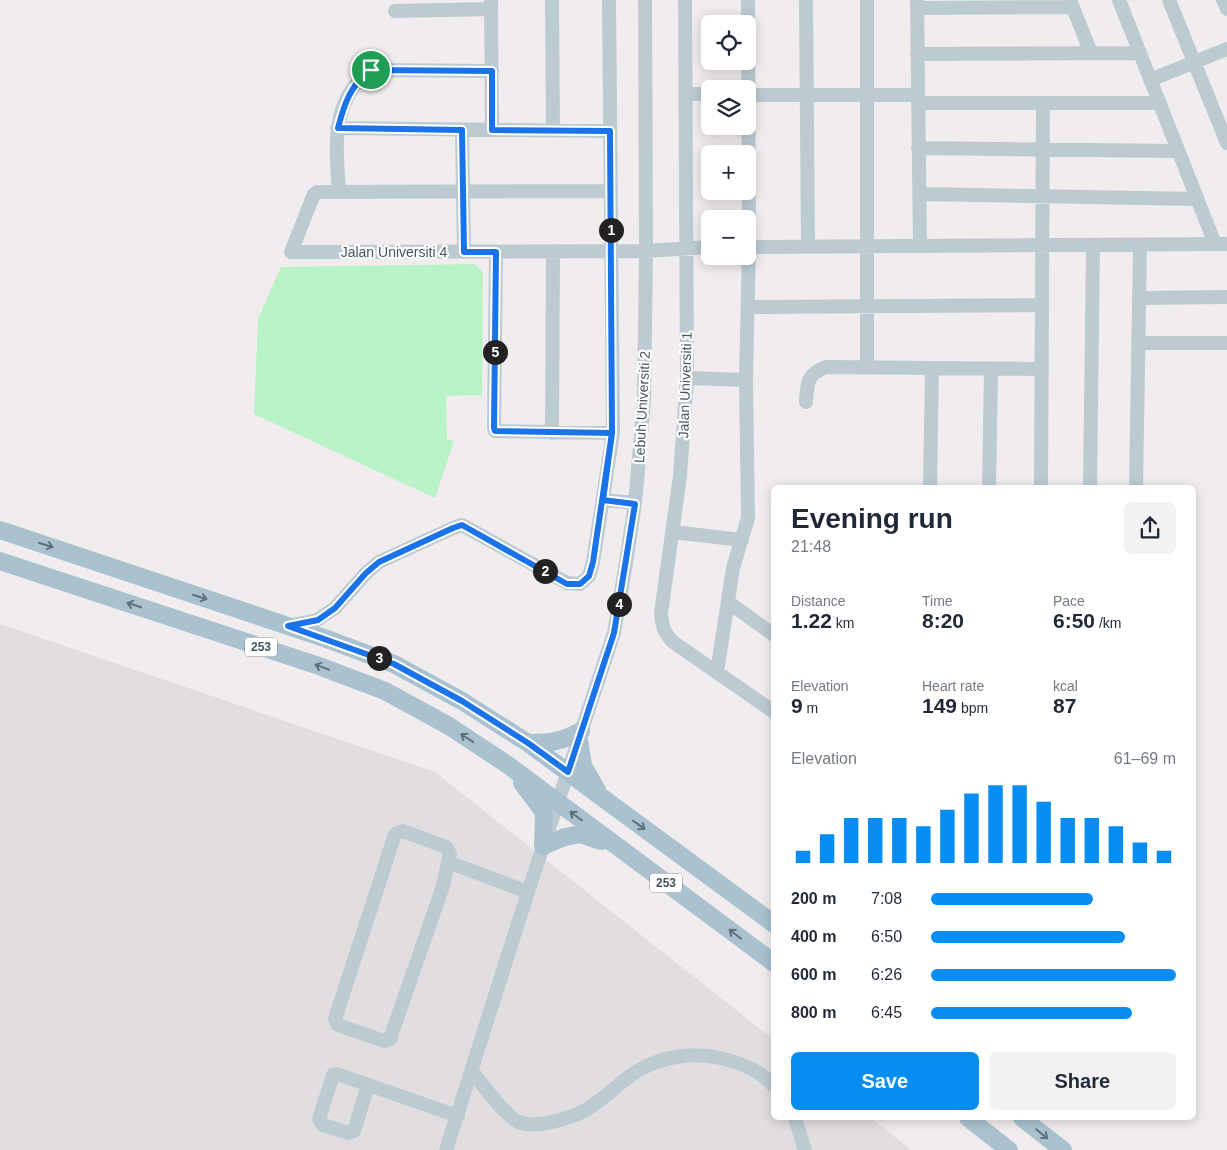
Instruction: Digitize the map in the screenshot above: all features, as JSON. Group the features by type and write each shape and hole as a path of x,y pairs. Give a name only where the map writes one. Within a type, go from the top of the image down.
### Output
{"main road":[{"name":"253","path":"0,530 288,626 394,664 462,701 528,743 771,922"},
{"name":"253","path":"0,561 319,666 385,691 449,726 508,765 771,961"},
{"path":"528,743 552,743 580,736 583,766 600,796"},
{"path":"508,765 544,812 543,846 565,837 580,834 615,846"},
{"path":"971,1120 1009,1150"},
{"path":"1025,1120 1063,1150"}],"street":[{"path":"552,0 553,130"},
{"path":"288,626 318,620 335,608 366,573 379,562 462,525 567,584 580,584 589,576 603,500 612,433 609,0"},
{"name":"Lebuh Universiti 2","path":"446,1150 528,892 614,633 635,504 644,400 646,251 645,0"},
{"name":"Jalan Universiti 1","path":"685,0 687,378 684,438 661,613 662,624 665,634 673,642 771,710"},
{"path":"748,0 748,80"},
{"path":"806,0 808,247"},
{"path":"867,367 868,0"},
{"path":"756,247 1221,244 1197,199 1119,0"},
{"path":"1169,0 1227,142"},
{"path":"1223,0 1227,9"},
{"path":"920,246 917,4 1071,3 1091,53"},
{"path":"395,11 491,5 492,130"},
{"path":"1150,80 1227,49"},
{"path":"917,54 1140,53"},
{"path":"492,71 371,70 362,76 345,101 338,128 336,142 339,192 610,191"},
{"path":"686,94 701,94"},
{"path":"756,94 867,94 918,99 1042,103 1160,103"},
{"path":"1041,485 1042,103"},
{"path":"338,128 610,131"},
{"path":"462,130 464,252"},
{"path":"748,135 748,210"},
{"path":"918,148 1178,151"},
{"name":"Jalan Universiti 4","path":"339,192 317,192 314,194 291,252 646,251 701,247"},
{"path":"919,194 1197,199"},
{"path":"1090,485 1093,245"},
{"path":"1136,485 1140,245"},
{"path":"496,252 494,428 498,432 612,433"},
{"path":"552,433 553,252"},
{"path":"717,672 736,554 748,518 746,380 748,265"},
{"path":"1139,298 1227,297"},
{"path":"748,307 1042,305"},
{"path":"1138,343 1227,343"},
{"path":"806,402 807,386 810,377 818,370 826,367 1042,369"},
{"path":"930,485 932,368"},
{"path":"989,485 991,369"},
{"path":"687,378 746,380"},
{"path":"603,500 635,504"},
{"path":"673,532 742,540"},
{"path":"728,602 771,633"},
{"path":"403,831 446,847 450,854 448,862 443,886 390,1039 384,1041 338,1025 335,1018 395,834 403,831"},
{"path":"448,862 528,892"},
{"path":"472,1071 511,1118 522,1124 536,1125 569,1117 585,1110 640,1070 670,1058 688,1055 708,1056 735,1061 771,1083"},
{"path":"368,1085 458,1116"},
{"path":"796,1120 805,1150"}],"shaded area":[{"path":"0,624 435,772 771,1038 771,1120 874,1120 911,1150 0,1150"}],"green space":[{"path":"475,264 483,273 482,395 446,396 447,439 454,441 435,498 254,414 258,319 281,267"}],"route":[{"path":"371,70 362,76 345,101 338,128 462,130 464,252 496,252 495,431 612,433 605,483 603,500 635,504 614,633 568,772 528,743 462,701 394,664 288,626 318,620 335,608 366,573 379,562 462,525 567,584 580,584 589,576 593,562 603,500 612,433 610,131 492,130 492,71 371,70"}]}
